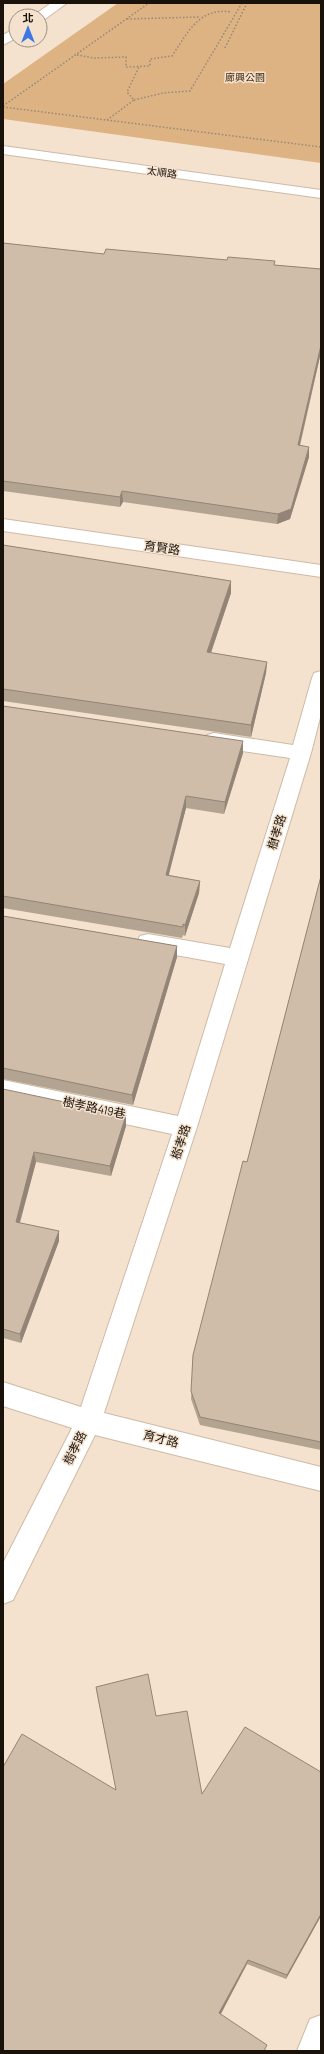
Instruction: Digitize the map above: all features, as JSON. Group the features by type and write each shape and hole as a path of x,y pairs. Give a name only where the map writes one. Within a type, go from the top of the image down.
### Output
{"street":[{"path":"48,11 60,3"},
{"name":"太順路","path":"3,150 321,194"},
{"name":"育賢路","path":"3,525 321,571"},
{"name":"樹孝路","path":"3,1591 89,1421 186,1127 301,753 321,678"},
{"path":"199,738 301,753"},
{"path":"128,939 238,958"},
{"name":"樹孝路419巷","path":"3,1089 186,1127"},
{"name":"育才路","path":"3,1394 89,1421 321,1479"},
{"path":"312,2051 321,2030"}],"path":[{"path":"3,106 149,3"},
{"path":"107,120 134,100 163,93 190,91 242,3"},
{"path":"225,48 247,3"},
{"path":"126,19 200,16 217,10 232,12"},
{"path":"77,55 94,58 126,57 126,68 150,66 150,59 172,56 200,16"},
{"path":"134,100 127,92 139,67"},
{"path":"3,106 321,147"}],"green space":[{"name":"廊興公園","path":"118,3 321,3 321,163 3,119 3,84"}],"building":[{"path":"3,243 104,254 106,249 227,260 228,257 275,261 274,265 321,269 321,345 298,445 309,447 291,509 278,514 122,491 120,497 3,481"},
{"path":"3,545 231,581 207,652 267,662 251,725 3,689"},
{"path":"3,706 243,741 225,802 186,796 166,875 200,881 183,927 3,896"},
{"path":"321,876 321,1442 200,1417 191,1391 193,1355 243,1161 247,1162"},
{"path":"3,916 177,946 132,1095 3,1068"},
{"path":"3,1089 126,1115 110,1166 34,1152 16,1222 59,1231 20,1334 3,1329"},
{"path":"148,1674 156,1716 187,1711 202,1794 245,1727 321,1772 321,1914 287,1975 248,1960 219,2013 267,2045 264,2051 3,2051 3,1767 22,1734 116,1790 96,1687"}]}
